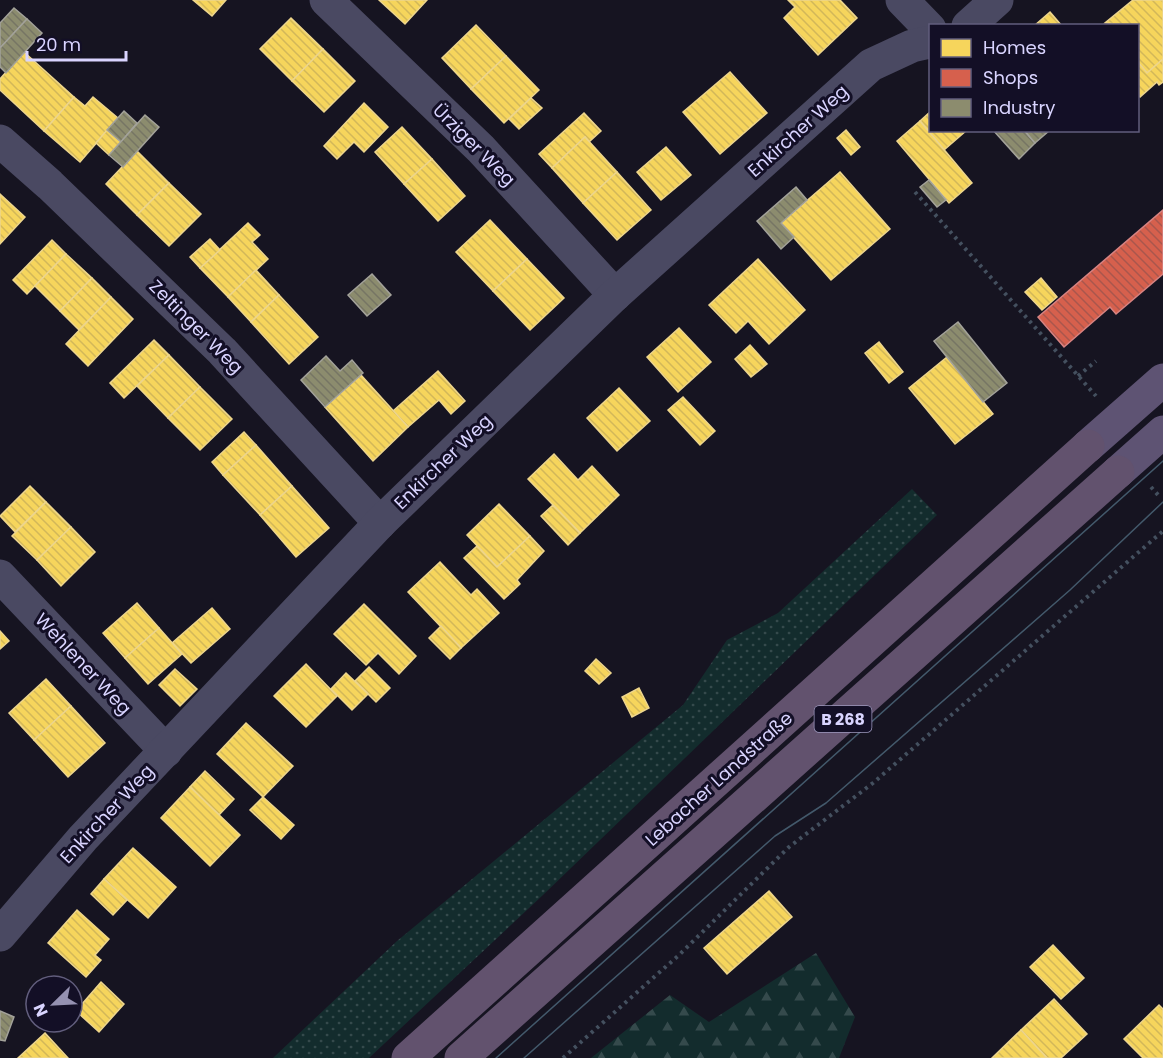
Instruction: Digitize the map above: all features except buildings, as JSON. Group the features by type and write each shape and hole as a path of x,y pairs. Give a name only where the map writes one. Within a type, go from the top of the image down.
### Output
{"highway":[{"name":"Lebacher Landstraße","path":"408,1058 1095,439"},
{"name":"Lebacher Landstraße","path":"461,1058 1118,472"}],"main road":[{"name":"Lebacher Landstraße","path":"1095,439 1163,380"},
{"name":"Lebacher Landstraße","path":"1118,472 1163,432"}],"street":[{"name":"Ürziger Weg","path":"326,0 481,149 615,296"},
{"path":"902,0 929,28"},
{"path":"970,24 998,0"},
{"name":"Enkircher Weg","path":"0,936 83,838 380,523 615,296 871,65 912,46 929,42"},
{"name":"Zeltinger Weg","path":"0,141 50,185 222,351 380,523"},
{"name":"Wehlener Weg","path":"0,576 166,752"}],"path":[{"path":"915,192 1101,402 1087,414 1095,439"},
{"path":"1078,376 1096,361"},
{"path":"1150,485 1159,496"},
{"path":"563,1058 679,955 789,847 873,783 1163,531"}],"green space":[{"path":"912,489 937,515 543,895 369,1058 273,1058 397,941 683,705 727,640 778,613"},
{"path":"816,953 855,1017 839,1058 591,1058 670,995 709,1022"}],"tram line":[{"path":"496,1058 1163,461"},
{"path":"524,1058 775,836 826,803 1070,590 1163,502"}]}
